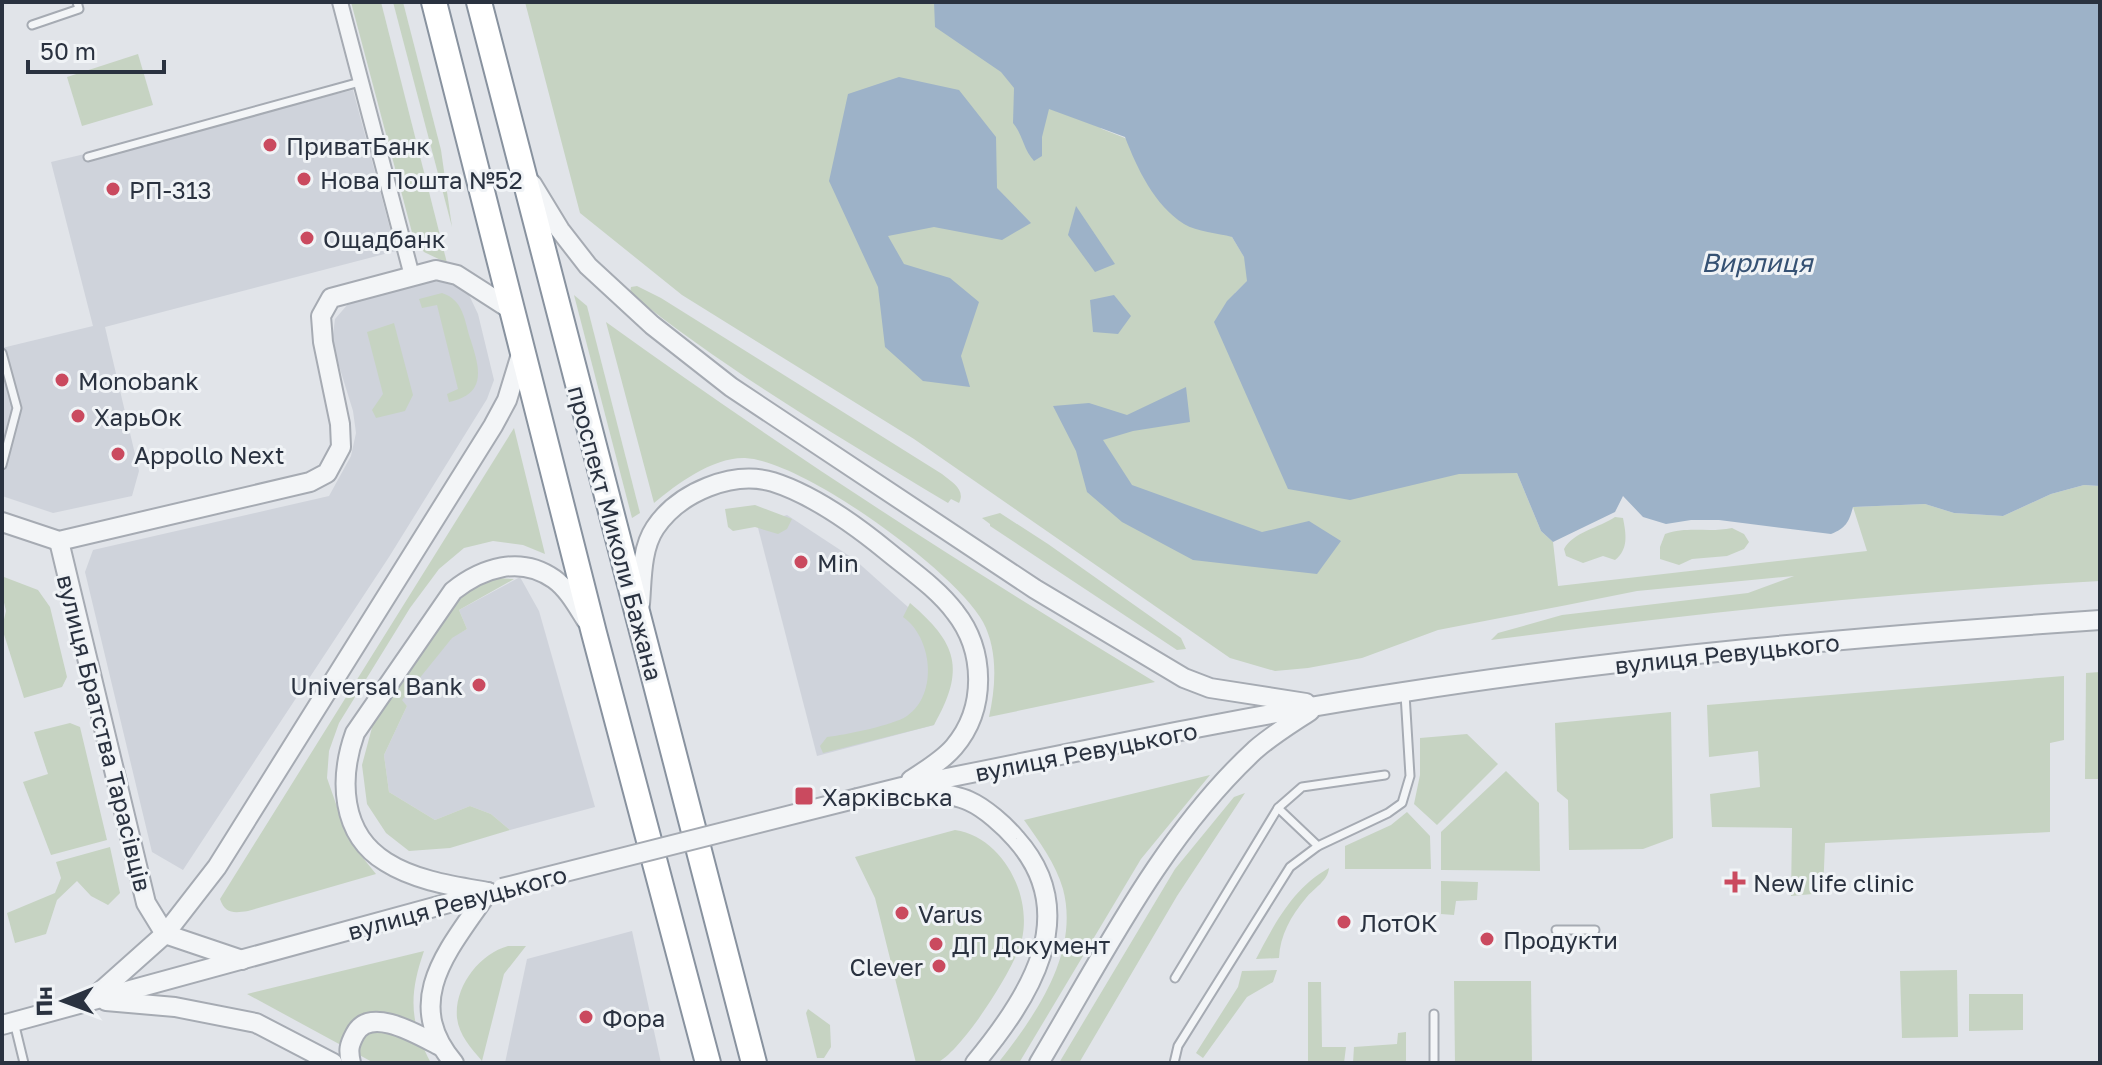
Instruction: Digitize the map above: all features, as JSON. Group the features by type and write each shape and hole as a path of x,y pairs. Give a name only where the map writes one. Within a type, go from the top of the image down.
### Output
{"highway":[{"name":"проспект Миколи Бажана","path":"434,2 594,633 708,1063"},
{"name":"проспект Миколи Бажана","path":"479,2 754,1063"}],"street":[{"path":"340,2 412,276"},
{"path":"521,166 560,230 588,266 617,295 731,387 858,473 1035,589 1184,678 1210,688 1321,705"},
{"name":"вулиця Братства Тарасівців","path":"2,522 59,541 310,482 327,473 341,447 340,424 323,342 321,316 331,298 436,270 457,275 513,311"},
{"path":"91,1000 165,934 217,867 485,439 507,400 522,348"},
{"path":"639,623 642,571 655,528 684,501 712,485 729,480 754,479 774,483 861,530 953,609 968,629 980,674 969,722 955,746 902,787"},
{"name":"вулиця Братства Тарасівців","path":"59,541 146,903 165,934"},
{"path":"454,1063 440,1046 431,1019 431,986 440,963 495,890 433,882 385,862 366,844 353,823 346,799 344,775 347,754 355,733 453,591 472,576 491,568 513,566 553,579 569,594 594,633"},
{"name":"вулиця Ревуцького","path":"8,1023 495,890 902,787 1321,705 1544,671 2100,620"},
{"path":"1039,1063 1160,861 1256,749 1321,705"},
{"path":"902,787 970,801 1008,830 1021,845 1034,863 1044,889 1049,910 1041,958 1006,1022 975,1063"},
{"path":"165,934 243,960"},
{"path":"91,1000 227,1015 256,1023 333,1063"},
{"path":"351,1063 348,1049 358,1028 376,1021 403,1028 440,1046"},
{"path":"744,1024 768,1063"},
{"path":"695,1063 700,1034"}],"lane":[{"path":"32,25 79,9 77,2"},
{"path":"88,157 360,82"},
{"path":"2,353 17,408 2,465"},
{"path":"1174,1063 1178,1046 1290,867 1318,846 1388,813 1402,803 1410,776 1405,692"},
{"path":"1175,978 1278,808 1302,787 1385,775"},
{"path":"1278,808 1318,846"},
{"path":"1556,930 1595,930"},
{"path":"1434,1014 1434,1063"},
{"path":"8,1023 24,1063"}],"shaded area":[{"path":"353,90 396,251 105,327 139,471 132,496 53,513 2,496 2,348 93,326 51,162"},
{"path":"421,278 452,283 469,295 478,314 494,380 487,399 389,557 183,870 152,852 85,572 93,550 329,496 351,456 356,433 353,411 332,343 335,319 355,296"},
{"path":"787,515 854,559 927,624 934,725 817,756 757,524"},
{"path":"520,577 539,611 595,807 510,830 491,814 470,806 435,820 389,792 384,755 407,706 401,700 452,637 467,629 459,610"},
{"path":"632,931 661,1063 505,1063 527,959"}],"green space":[{"path":"351,2 381,2 447,263 424,252 414,240"},
{"path":"393,2 403,2 441,150 452,227"},
{"path":"525,2 943,2 1102,129 1125,138 1232,237 1246,260 1248,281 1235,293 1433,470 1517,473 1541,531 1553,542 1558,586 1867,551 1853,507 1925,504 1954,513 2003,516 2051,494 2084,485 2100,486 2100,581 1795,604 1491,640 1498,633 1562,615 1748,593 1794,576 1637,591 1438,630 1362,658 1308,668 1275,671 1230,658 914,439 682,295 580,213"},
{"path":"138,54 153,105 82,126 67,77"},
{"path":"637,286 942,474 959,490 959,503 951,499 948,503 746,377 630,293 631,287"},
{"path":"442,293 454,300 462,311 478,368 476,386 462,398 449,402 447,394 458,389 437,305 422,308 419,299"},
{"path":"574,295 587,306 640,513 632,518"},
{"path":"606,322 877,508 1155,682 989,717 994,668 991,644 983,622 967,600 911,548 839,498 771,464 745,458 708,467 684,480 654,503"},
{"path":"394,323 413,395 405,411 376,418 372,410 383,394 367,332"},
{"path":"514,428 545,554 523,545 493,541 464,548 439,569 410,608 339,723 329,751 327,778 344,827 376,874 248,911 227,910 220,899"},
{"path":"755,505 792,519 787,529 778,534 755,527 733,531 728,527 725,509"},
{"path":"1000,513 1181,638 1186,649 1177,650 982,518"},
{"path":"1615,517 1623,518 1625,535 1623,551 1615,560 1603,556 1583,563 1566,556 1564,549 1574,538"},
{"path":"1732,528 1744,534 1749,542 1744,549 1727,556 1692,559 1679,565 1660,559 1665,534 1682,530"},
{"path":"4,577 38,590 50,607 67,677 62,687 24,698 2,628 6,611 2,594"},
{"path":"496,578 514,579 459,610 467,629 452,638 402,700 407,706 384,755 389,792 435,820 470,806 491,814 510,830 450,848 409,851 386,833 367,804 362,765 374,720 455,602 471,588"},
{"path":"910,603 938,631 952,658 950,688 934,725 823,753 820,746 827,737 892,723 907,716 924,694 928,666 925,651 913,626 903,617"},
{"path":"2100,672 2100,779 2085,779 2086,673"},
{"path":"2064,676 2064,740 2050,743 2050,832 1825,843 1823,893 1791,896 1792,828 1712,827 1710,794 1760,787 1758,751 1709,757 1707,705"},
{"path":"1671,712 1673,838 1643,849 1569,850 1568,800 1557,791 1555,723"},
{"path":"70,723 80,727 107,840 51,855 23,782 48,774 34,732"},
{"path":"1467,734 1498,764 1437,825 1414,804 1420,775 1420,738"},
{"path":"1506,771 1539,803 1540,871 1441,870 1441,832"},
{"path":"1210,775 1141,859 1019,1063 998,1063 1026,1025 1051,982 1065,937 1067,913 1060,880 1024,820"},
{"path":"1245,793 1177,896 1079,1063 1059,1063 1175,869 1234,797"},
{"path":"1407,812 1430,836 1431,869 1345,869 1345,846 1391,825"},
{"path":"955,830 987,844 1010,870 1022,904 1022,939 1000,986 962,1040 940,1061 916,1063 875,898 855,857"},
{"path":"110,847 120,893 108,905 91,896 77,881 57,900 46,934 15,943 7,913 55,893 61,878 56,862"},
{"path":"1329,868 1323,881 1291,919 1279,958 1256,959 1295,896"},
{"path":"1441,881 1478,882 1477,900 1456,901 1454,915 1441,914"},
{"path":"508,946 526,946 504,974 482,1061 460,1030 457,1006 470,973 487,956"},
{"path":"424,951 416,981 414,1008 419,1034 431,1063 374,1063 247,994"},
{"path":"1277,970 1273,982 1247,997 1203,1058 1196,1053 1238,987 1242,971"},
{"path":"1957,970 1958,1037 1902,1038 1900,971"},
{"path":"1454,981 1531,981 1532,1063 1455,1063"},
{"path":"1308,982 1321,982 1322,1047 1346,1047 1344,1063 1308,1063"},
{"path":"1969,994 2023,994 2023,1030 1969,1031"},
{"path":"808,1009 830,1025 831,1047 824,1058 817,1058 806,1013"},
{"path":"1406,1032 1406,1063 1353,1063 1354,1047 1397,1044 1398,1033"}],"water":[{"name":"Вирлиця","path":"934,2 2100,2 2100,486 2084,485 2051,494 2003,516 1954,513 1925,504 1853,507 1846,524 1831,534 1719,520 1666,524 1643,517 1623,496 1615,512 1553,542 1541,531 1517,473 1459,474 1350,500 1288,489 1214,322 1227,301 1247,281 1244,257 1232,237 1195,229 1173,216 1148,185 1125,137 1049,109 1042,137 1042,156 1034,161 1013,123 1014,88 1001,72 935,27"},
{"path":"899,77 959,90 996,137 997,188 1031,223 1002,240 934,227 888,236 904,264 950,278 979,302 961,356 970,387 923,381 885,347 878,287 829,181 848,94"},
{"path":"1076,206 1115,264 1095,272 1068,235"},
{"path":"1114,295 1131,316 1118,334 1093,332 1090,300"},
{"path":"1186,387 1190,422 1133,431 1103,440 1132,485 1262,532 1309,521 1341,541 1317,574 1193,560 1122,522 1087,492 1076,451 1053,406 1089,403 1127,415"}],"place":[{"name":"ПриватБанк","path":"270,145"},
{"name":"Нова Пошта №52","path":"304,179"},
{"name":"РП-313","path":"113,189"},
{"name":"Ощадбанк","path":"307,238"},
{"name":"Monobank","path":"62,380"},
{"name":"ХарьОк","path":"78,416"},
{"name":"Appollo Next","path":"118,454"},
{"name":"Min","path":"801,562"},
{"name":"Universal Bank","path":"479,685"},
{"name":"Харківська","path":"804,796"},
{"name":"New life clinic","path":"1735,882"},
{"name":"Varus","path":"902,913"},
{"name":"ЛотОК","path":"1344,922"},
{"name":"Продукти","path":"1487,939"},
{"name":"ДП Документ","path":"936,944"},
{"name":"Clever","path":"939,966"},
{"name":"Фора","path":"586,1017"}]}
